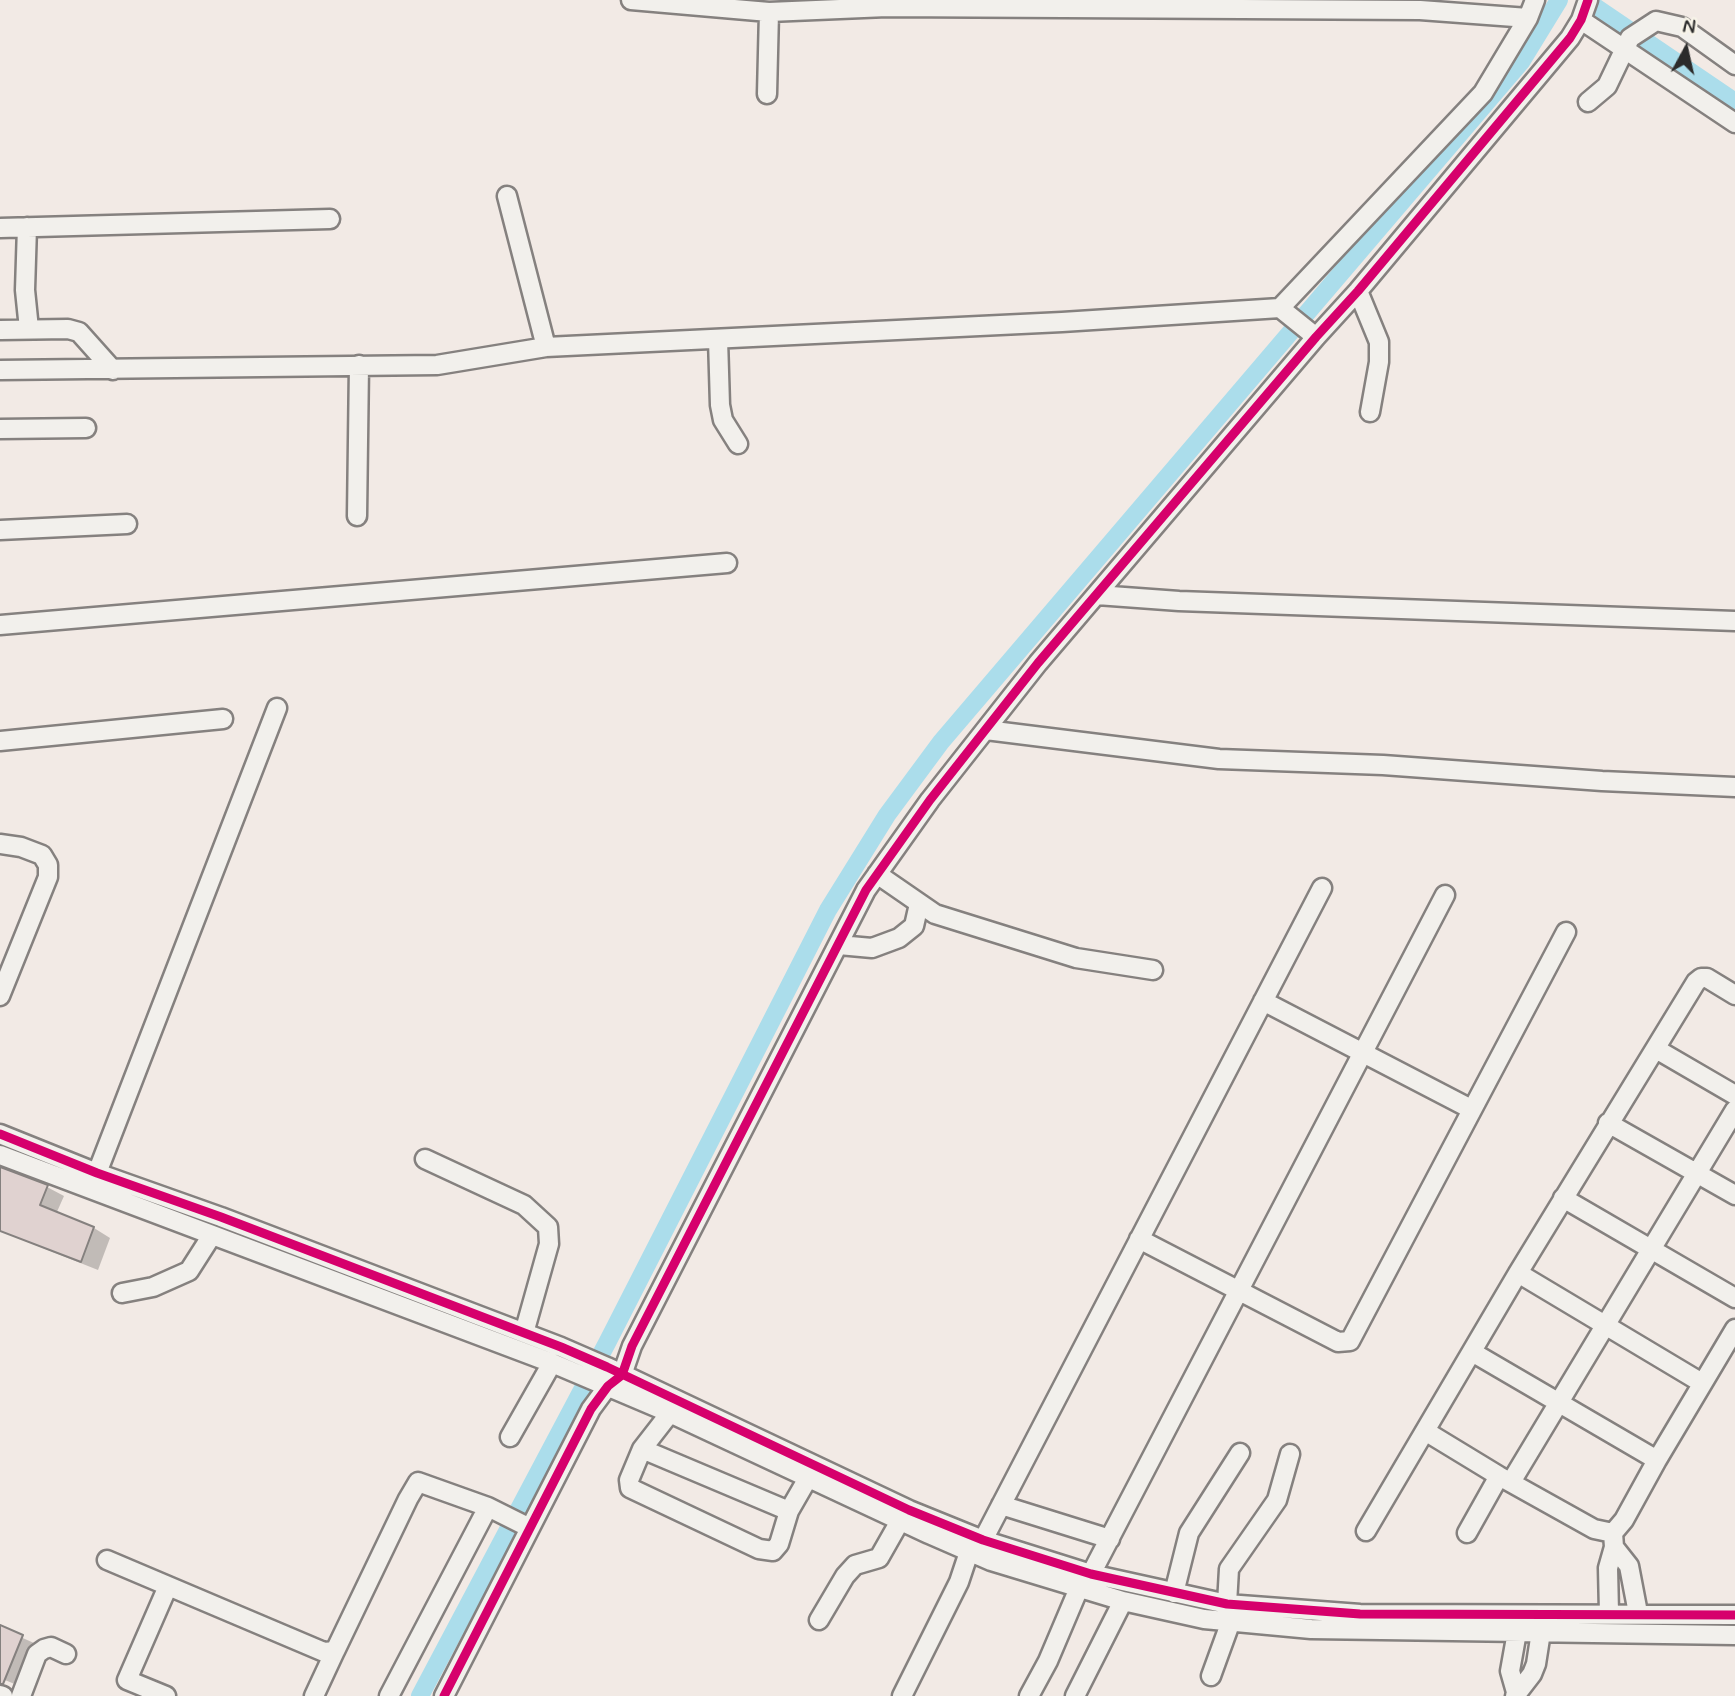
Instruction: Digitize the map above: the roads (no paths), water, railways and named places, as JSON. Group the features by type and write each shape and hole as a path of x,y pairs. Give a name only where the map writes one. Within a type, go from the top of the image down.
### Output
{"street":[{"path":"631,0 769,12 887,7 1107,4 1420,10 1528,18"},
{"path":"1285,312 1483,93 1528,18 1535,0"},
{"path":"443,1696 527,1527 591,1409 632,1346 866,890 930,800 1038,663 1312,335 1359,291 1562,48 1585,10 1735,123"},
{"path":"767,94 769,12"},
{"path":"1588,102 1607,86 1627,44 1656,21 1682,27 1735,65"},
{"path":"507,196 545,347"},
{"path":"0,228 330,219"},
{"path":"27,227 25,290 29,329"},
{"path":"1359,291 1379,342 1379,362 1370,412"},
{"path":"0,370 437,365 545,347 1285,312 1312,335"},
{"path":"0,330 68,329 79,332 113,370"},
{"path":"718,339 720,405 723,420 738,444"},
{"path":"357,516 359,365"},
{"path":"0,429 86,429"},
{"path":"0,530 127,524"},
{"path":"0,625 727,563"},
{"path":"1097,595 1179,601 1735,621"},
{"path":"97,1173 278,708"},
{"path":"0,741 223,719"},
{"path":"986,730 1219,759 1382,765 1602,781 1735,787"},
{"path":"0,844 6,843 42,855 48,865 48,877 6,963 0,996"},
{"path":"877,874 935,914 1076,958 1153,970"},
{"path":"902,1696 976,1546 1001,1505 1322,888"},
{"path":"1029,1696 1085,1581 1110,1539 1445,895"},
{"path":"839,945 872,948 899,938 914,926 919,904"},
{"path":"1139,1239 1338,1342 1350,1341 1566,932"},
{"path":"1366,1531 1608,1123 1696,982 1707,978 1735,995"},
{"path":"1263,1001 1471,1109"},
{"path":"1656,1049 1735,1095"},
{"path":"1467,1533 1559,1401 1735,1110"},
{"path":"1608,1123 1735,1195"},
{"path":"0,1134 587,1359 610,1378 670,1413 900,1521 976,1546"},
{"path":"0,1155 573,1373 610,1378 909,1510 976,1546 990,1561 1085,1581 1174,1593 1229,1612 1311,1629 1735,1635"},
{"path":"425,1159 524,1205 548,1227 549,1244 523,1333"},
{"path":"1563,1199 1735,1298"},
{"path":"122,1293 153,1287 189,1271 212,1235"},
{"path":"1518,1273 1702,1383"},
{"path":"1609,1613 1608,1568 1614,1540 1657,1460 1735,1329"},
{"path":"1472,1352 1657,1460"},
{"path":"510,1437 552,1363"},
{"path":"670,1413 642,1449 629,1480 630,1488 759,1549 773,1550 779,1544 789,1511 808,1478"},
{"path":"1426,1431 1614,1540 1629,1566 1638,1613"},
{"path":"642,1449 789,1511"},
{"path":"1174,1593 1189,1533 1240,1453"},
{"path":"1210,1676 1229,1612 1229,1569 1277,1500 1290,1454"},
{"path":"314,1696 418,1482 495,1510 527,1527"},
{"path":"1001,1505 1110,1539"},
{"path":"389,1696 495,1510"},
{"path":"819,1620 845,1576 855,1565 879,1558 900,1521"},
{"path":"107,1560 324,1652 335,1651"},
{"path":"1085,1581 1123,1601 1204,1619 1229,1612 1735,1615"},
{"path":"166,1696 127,1680 168,1586"},
{"path":"1075,1696 1123,1601"},
{"path":"1516,1694 1510,1671 1517,1632"},
{"path":"1516,1694 1536,1664 1541,1632"},
{"path":"21,1696 37,1654 51,1647 66,1654"}],"waterway":[{"path":"420,1696 607,1343 828,910 887,815 941,742 1521,62 1559,0"},
{"path":"1585,0 1735,102"}]}
